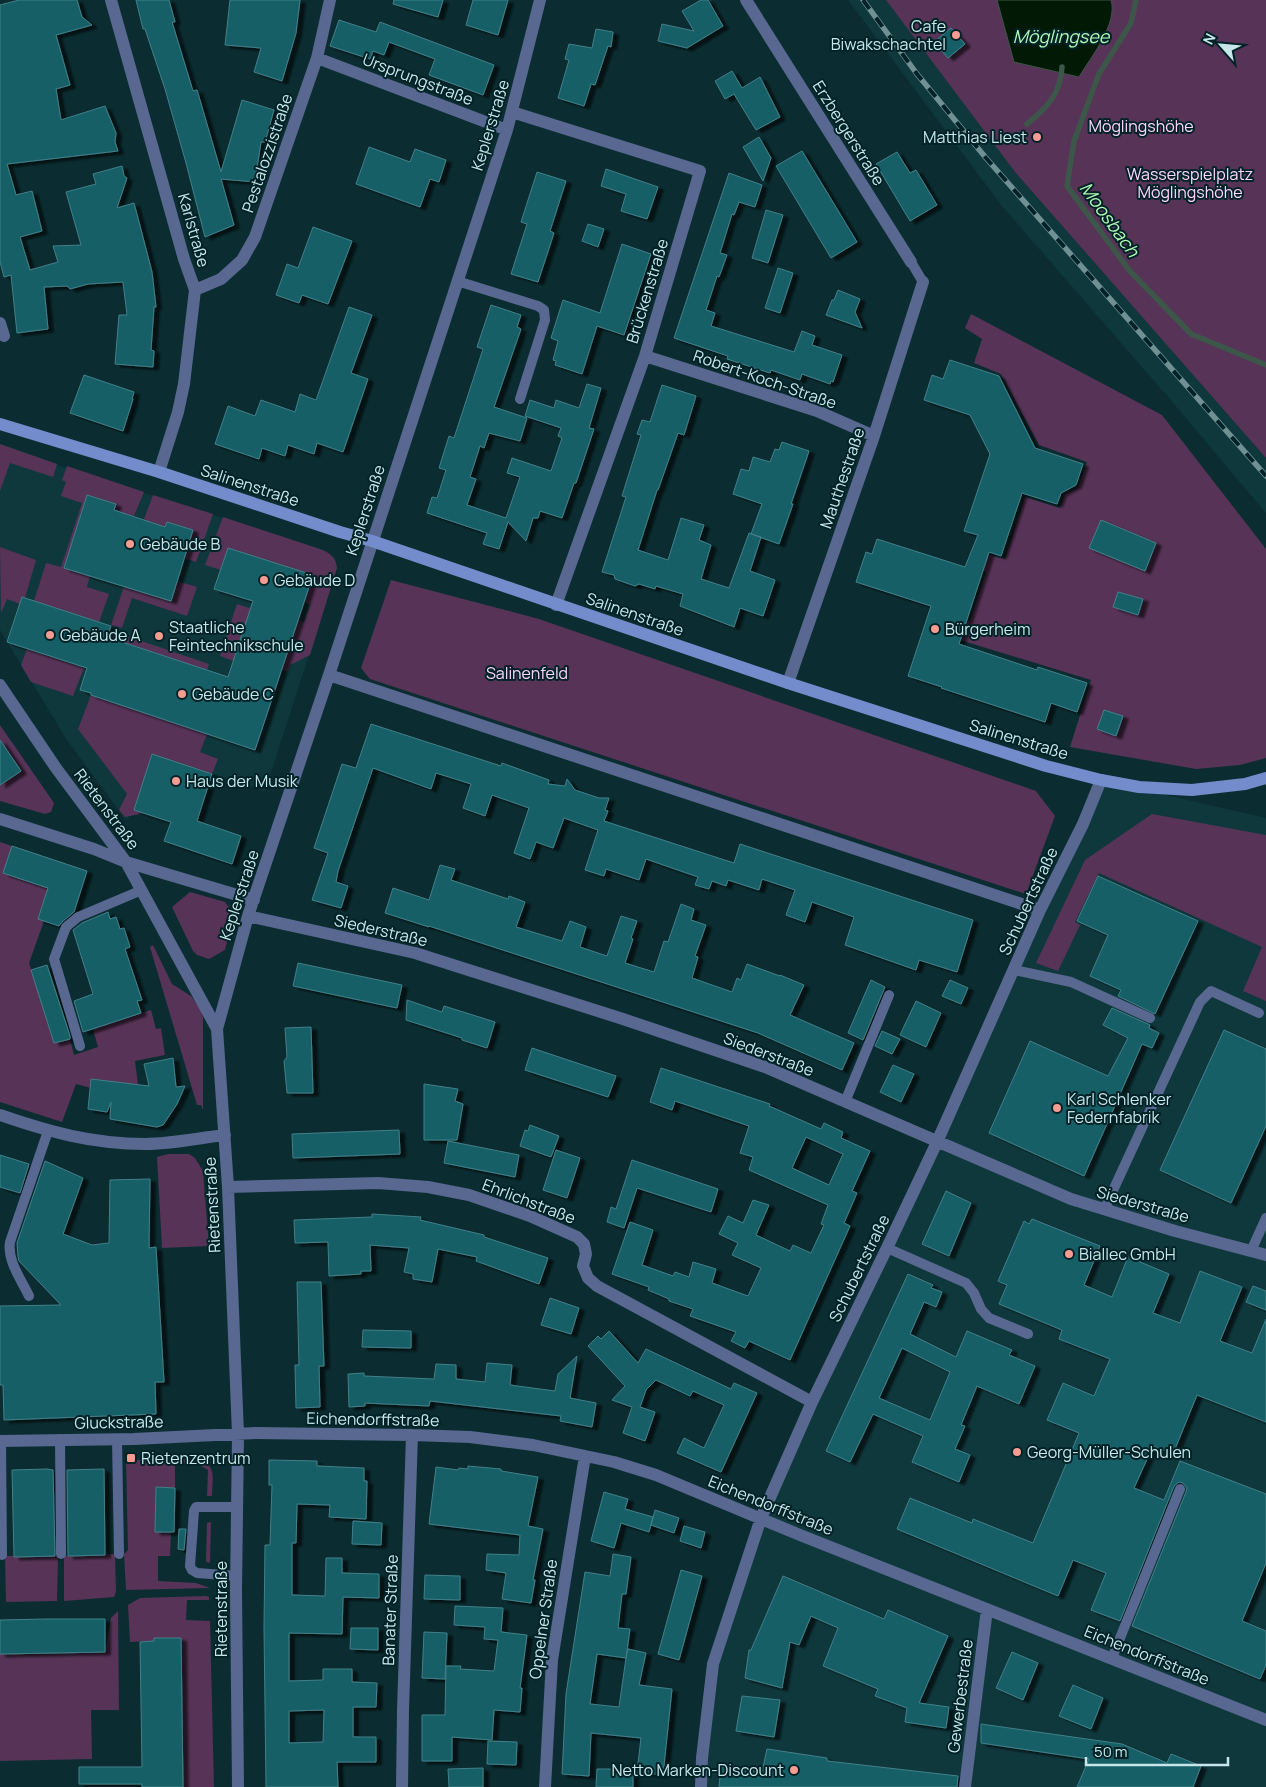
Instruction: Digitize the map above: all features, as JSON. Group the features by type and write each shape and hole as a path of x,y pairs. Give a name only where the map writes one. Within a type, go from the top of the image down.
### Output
{"street":[{"name":"Karlstraße","path":"111,0 184,259 195,290 184,384 178,412 159,472"},
{"name":"Pestalozzistraße","path":"195,290 221,279 242,260 254,237 317,58 330,0"},
{"name":"Keplerstraße","path":"217,1029 248,916 329,675 507,130 540,0"},
{"name":"Erzbergerstraße","path":"746,0 911,262"},
{"name":"Ursprungstraße","path":"317,58 507,130"},
{"name":"Brückenstraße","path":"512,112 700,171 644,356 556,605"},
{"name":"Mauthestraße","path":"788,683 874,436 924,282"},
{"path":"0,323 4,336"},
{"name":"Robert-Koch-Straße","path":"644,356 817,411 874,436"},
{"name":"Salinenstraße","path":"0,424 159,472 788,683 1046,766 1101,780 1139,787 1192,790 1245,784 1266,778"},
{"path":"329,675 1040,910"},
{"name":"Rietenstraße","path":"0,686 56,768 126,862 217,1029 228,1187 238,1434 238,1787"},
{"name":"Schubertstraße","path":"702,1787 702,1758 713,1664 761,1518 812,1402 888,1248 937,1142 1040,910 1101,780"},
{"path":"0,819 94,849 126,862 254,900"},
{"name":"Siederstraße","path":"248,916 415,953 623,1019 765,1067 1071,1200 1266,1255"},
{"path":"0,1115 48,1131 90,1140 146,1144 225,1134"},
{"name":"Ehrlichstraße","path":"228,1187 378,1183 428,1187 469,1195 530,1216 577,1237 584,1244 586,1254 583,1266 588,1278 597,1286 812,1402"},
{"name":"Eichendorffstraße","path":"238,1434 412,1435 488,1440 533,1445 614,1462 656,1475 1266,1720"},
{"name":"Gluckstraße","path":"1,1441 117,1440 238,1434"},
{"name":"Banater Straße","path":"402,1787 412,1435"},
{"name":"Oppelner Straße","path":"545,1787 552,1660 585,1456"},
{"name":"Gewerbestraße","path":"965,1787 987,1609"}],"lane":[{"name":"Erzbergerstraße","path":"911,262 924,282"},
{"path":"457,281 538,306 544,310 545,320 520,399"},
{"path":"80,1046 54,959 66,927 78,917 142,890"},
{"path":"1014,970 1071,982 1150,1018"},
{"path":"1104,1210 1200,1002 1211,991 1259,1013"},
{"path":"845,1102 889,995"},
{"path":"28,1296 8,1251 21,1206 48,1131"},
{"path":"1251,1251 1266,1218"},
{"path":"888,1248 966,1283 974,1292 981,1309 988,1318 1028,1334"},
{"path":"60,1439 61,1554"},
{"path":"117,1440 119,1554"},
{"path":"1,1441 2,1555"},
{"path":"1112,1658 1180,1489"},
{"path":"237,1507 196,1507 194,1511 190,1566 197,1573 237,1576"}],"shaded area":[{"path":"848,0 886,0 1015,172 1266,458 1266,513 1002,206"},
{"name":"Staatliche Feintechnikschule","path":"0,447 320,549 334,557 337,568 265,791 152,754 134,810 126,820 67,740 0,630"},
{"path":"1101,780 1266,818 1266,1787 701,1787 713,1664 761,1518"}],"green space":[{"name":"Möglingshöhe","path":"886,0 1266,0 1266,458 1015,172"},
{"path":"971,314 1162,415 1266,549 1266,758 1240,765 1196,769 1070,747 1091,680 947,636 953,616 970,621 986,572 980,570 985,554 1005,559 1025,497 1060,508 1065,494 1078,488 1087,462 1039,445 1001,374 974,363 982,339 965,328"},
{"path":"0,444 57,464 53,477 10,463 0,491"},
{"path":"67,466 144,492 134,516 114,511 116,504 87,495 65,568 90,576 87,587 109,594 99,622 34,601 46,563 61,567 82,503 61,496 66,482 62,480"},
{"path":"153,495 213,514 196,562 184,558 193,530 167,522 165,527 145,521 144,519"},
{"path":"223,517 320,549 334,558 337,568 310,655 290,665 288,671 282,670 291,641 234,661 220,656 237,604 295,623 297,620 304,622 310,605 228,548 221,570 205,565"},
{"path":"0,547 36,560 25,598 22,597 20,604 7,599 1,613"},
{"name":"Salinenfeld","path":"391,580 539,619 1036,791 1055,816 1026,894 370,679 361,668"},
{"path":"177,581 197,587 187,616 132,598 122,628 111,625 125,583 171,601"},
{"path":"109,630 209,664 207,670 107,637"},
{"path":"27,649 84,668 73,696 31,682 21,665"},
{"path":"91,695 207,734 200,752 218,759 212,774 152,754 134,810 144,813 125,817 119,810 127,794 78,729"},
{"path":"0,725 54,803 51,812 45,814 0,801"},
{"path":"1152,814 1266,835 1266,1001 1243,991 1262,947 1099,873 1075,922 1080,925 1058,971 1036,963 1085,860"},
{"path":"0,842 12,846 4,873 41,886 64,863 46,895 38,919 44,921 29,963 54,1043 70,1039 74,1055 98,1047 93,1029 151,1010 156,1029 161,1028 165,1055 135,1061 138,1085 92,1079 91,1088 76,1084 62,1122 0,1102"},
{"path":"190,892 225,902 230,909 232,921 225,950 209,959 197,955 193,951 172,907"},
{"path":"153,945 172,984 191,996 201,1010 203,1018 203,1110 201,1105 197,1105 150,947"},
{"path":"168,1154 189,1154 195,1158 203,1171 209,1246 162,1248 157,1157"},
{"path":"197,1459 204,1462 211,1469 213,1478 212,1496 207,1496 208,1470 196,1463 175,1463 175,1488 156,1488 155,1532 171,1532 170,1556 158,1556 158,1581 196,1583 210,1588 126,1590 124,1554 128,1550 126,1460"},
{"path":"210,1522 210,1562 208,1563 206,1561 207,1523"},
{"path":"115,1554 116,1592 114,1597 64,1601 64,1556"},
{"path":"5,1556 58,1556 57,1601 6,1602"},
{"path":"209,1597 209,1600 187,1600 186,1620 210,1621 214,1787 183,1787 181,1638 154,1638 154,1641 130,1642 128,1605 140,1598"},
{"path":"118,1611 119,1710 91,1710 92,1759 0,1761 0,1654 105,1652 111,1618"}],"water":[{"name":"Möglingsee","path":"997,0 1111,0 1111,19 1107,30 1079,77 1014,62"}],"building":[{"path":"19,0 77,0 82,17 92,25 56,35 70,85 56,89 61,120 105,106 116,133 115,142 118,151 7,164 16,195 32,191 42,231 20,237 30,270 58,262 53,246 81,245 66,192 96,184 93,174 122,166 124,176 127,178 117,208 134,203 152,272 156,307 154,307 151,350 154,351 153,367 115,364 119,315 127,315 123,282 88,284 70,289 67,286 44,287 48,329 17,333 11,275 4,277 0,262 0,5"},
{"path":"136,0 169,0 175,22 172,22 193,91 197,90 221,172 242,100 274,110 265,142 261,142 255,182 221,179 234,225 205,237 165,89 145,29 143,29"},
{"path":"230,0 300,0 296,33 282,81 254,72 261,48 225,45"},
{"path":"394,0 443,0 438,17 393,4"},
{"path":"473,0 508,0 498,35 466,25"},
{"path":"701,0 708,0 723,26 687,48 658,41 662,24 694,31 682,11"},
{"path":"339,20 376,32 380,22 494,65 483,95 429,75 435,59 389,42 384,55 373,51 370,59 330,46"},
{"path":"951,28 965,44 948,58 934,42"},
{"path":"596,29 613,32 611,47 608,46 595,85 591,84 584,106 558,98 569,60 565,59 569,44 592,48"},
{"path":"732,71 742,88 760,77 780,117 756,130 734,94 725,99 715,81"},
{"path":"759,137 771,158 763,181 743,147"},
{"path":"369,147 410,162 415,149 446,160 439,182 430,179 420,207 356,184"},
{"path":"802,151 857,242 831,258 776,166"},
{"path":"897,152 910,173 916,170 937,205 910,221 876,164"},
{"path":"606,169 658,187 647,219 621,211 626,194 601,186"},
{"path":"537,172 566,181 550,231 554,233 538,282 511,274 527,224 521,222"},
{"path":"729,173 762,185 755,207 739,202 734,215 732,214 720,253 727,255 719,277 717,276 706,310 715,313 711,326 794,352 802,331 815,336 812,345 842,355 833,382 831,381 830,384 802,374 800,380 771,370 770,373 727,359 728,356 674,338"},
{"path":"766,210 783,215 768,263 752,258"},
{"path":"588,224 604,229 598,247 582,241"},
{"path":"313,227 352,241 328,304 302,295 299,303 276,295 287,264 298,268"},
{"path":"622,244 651,254 624,335 597,326 582,374 555,365 556,361 553,360 558,341 551,338 563,300 600,313"},
{"path":"778,268 793,273 780,313 765,308"},
{"path":"838,290 860,299 855,312 862,328 826,315"},
{"path":"491,305 521,315 517,327 521,329 494,407 527,418 520,441 489,433 484,448 480,446 470,477 476,479 467,505 506,518 520,477 507,473 512,458 551,471 562,438 558,436 561,428 525,416 530,400 554,408 556,400 579,408 587,384 601,388 589,428 594,429 562,518 540,511 538,518 533,518 526,541 508,522 499,549 483,544 487,533 427,513 432,497 437,498 446,470 439,468 449,436 454,438 483,349 477,347"},
{"path":"349,307 372,315 351,373 368,379 343,452 317,443 314,454 288,445 285,456 262,448 259,459 215,444 228,406 255,416 261,400 295,412 300,394 316,400"},
{"path":"950,360 999,376 1035,448 1083,464 1076,485 1061,493 1057,504 1022,493 1001,556 989,552 959,644 1037,670 1038,667 1087,683 1077,712 1051,703 1045,722 908,676 931,606 856,582 866,552 872,554 877,539 965,567 978,535 964,531 990,454 970,415 924,400 932,375 943,379"},
{"path":"84,375 134,392 123,431 70,413"},
{"path":"662,385 696,396 684,435 678,433 638,550 668,560 681,518 704,525 699,540 711,545 701,579 729,588 749,533 761,537 750,571 775,580 763,616 740,608 734,627 680,606 683,594 656,586 655,589 639,584 635,586 615,579 614,575 602,572 626,497 622,496 641,435 637,434 642,420 650,422"},
{"path":"782,442 809,451 779,544 751,534 762,504 733,494 741,469 749,471 753,457 770,462 775,449 779,450"},
{"name":"Gebäude B","path":"87,495 116,504 114,510 165,527 167,522 193,530 171,601 64,568"},
{"path":"1101,520 1156,543 1145,571 1089,548"},
{"path":"228,548 313,575 255,750 91,695 91,693 80,690 87,668 7,642 22,597 111,626 107,637 228,677 253,601 214,589"},
{"path":"1118,592 1143,599 1138,615 1113,607"},
{"path":"1104,710 1123,716 1116,736 1097,729"},
{"path":"371,724 501,766 502,763 549,780 548,784 565,786 567,779 575,790 599,798 609,798 605,810 608,811 604,821 734,863 740,844 973,920 957,972 919,960 916,970 845,945 854,917 812,902 805,922 786,915 795,890 762,879 759,890 728,880 726,886 712,881 709,889 695,885 698,877 646,859 639,880 606,869 604,876 585,870 598,830 564,818 553,848 536,842 530,859 514,853 529,808 492,795 485,816 463,808 471,784 436,773 431,789 373,768 338,871 336,882 348,886 341,908 312,900 328,853 314,848 342,764 356,768"},
{"path":"0,740 21,771 0,785"},
{"path":"152,754 212,774 197,821 241,836 232,864 164,841 171,822 134,810"},
{"path":"12,846 87,871 74,912 59,926 38,919 48,888 3,873"},
{"path":"440,865 455,869 451,880 508,899 509,896 525,902 516,927 562,941 570,921 586,927 580,947 607,956 621,916 637,921 625,963 654,972 664,941 668,942 681,904 694,909 691,920 706,925 695,956 698,957 692,978 732,992 737,978 741,980 747,964 804,985 790,1015 854,1043 842,1070 758,1033 385,913 393,888 429,900"},
{"path":"1098,876 1198,921 1155,1014 1118,996 1121,990 1090,976 1108,935 1077,921"},
{"path":"108,912 110,919 116,917 120,929 124,928 130,947 125,949 142,1000 137,1001 141,1013 83,1032 74,1001 93,994 73,930 82,923"},
{"path":"298,963 402,985 397,1008 293,986"},
{"path":"47,965 70,1036 70,1039 54,1043 31,970"},
{"path":"871,980 885,987 863,1040 848,1033"},
{"path":"950,980 968,988 961,1004 942,996"},
{"path":"407,1000 442,1012 444,1006 495,1022 487,1048 406,1020"},
{"path":"916,1001 941,1013 926,1047 900,1035"},
{"name":"Karl Schlenker Federnfabrik","path":"1112,1008 1150,1025 1149,1028 1159,1033 1152,1048 1142,1044 1084,1176 989,1133 1030,1041 1108,1076 1128,1038 1103,1025"},
{"path":"311,1027 313,1093 287,1093 284,1061 287,1057 285,1028"},
{"path":"1224,1030 1266,1049 1266,1126 1231,1203 1160,1170"},
{"path":"882,1031 900,1039 892,1054 875,1046"},
{"path":"532,1048 616,1076 608,1097 525,1070"},
{"path":"173,1058 176,1087 185,1086 177,1104 163,1125 157,1127 110,1119 111,1102 107,1112 88,1109 91,1079 149,1086 144,1064"},
{"path":"893,1065 914,1074 901,1102 880,1092"},
{"path":"661,1068 770,1104 769,1106 821,1129 824,1123 843,1132 841,1138 870,1151 852,1191 857,1193 844,1223 850,1226 790,1360 749,1341 745,1348 731,1341 736,1332 690,1316 693,1309 669,1301 669,1299 648,1290 649,1287 612,1274 630,1222 653,1230 642,1265 673,1276 675,1272 689,1277 693,1262 716,1269 712,1283 748,1296 761,1268 732,1255 738,1243 719,1234 728,1216 743,1223 753,1200 769,1205 756,1235 790,1251 793,1245 811,1253 824,1225 821,1224 828,1205 749,1170 753,1157 740,1153 749,1126 675,1101 672,1110 650,1102","holes":["806,1137 843,1154 829,1185 792,1168"]},
{"path":"424,1084 458,1089 455,1101 463,1104 457,1140 424,1140"},
{"path":"530,1125 559,1136 551,1157 520,1146 525,1130 528,1131"},
{"path":"399,1130 400,1154 293,1158 292,1134"},
{"path":"448,1141 519,1155 515,1177 444,1163"},
{"path":"556,1150 580,1158 567,1198 543,1190"},
{"path":"0,1155 29,1164 20,1193 0,1187"},
{"path":"632,1160 718,1189 711,1212 637,1188 624,1228 607,1222 611,1207 616,1209"},
{"path":"45,1161 83,1178 63,1234 92,1245 109,1243 110,1180 150,1179 149,1248 156,1247 164,1382 155,1382 156,1414 4,1420 3,1385 0,1385 0,1306 61,1305 19,1261 18,1256 17,1243"},
{"path":"946,1191 971,1203 949,1256 922,1244"},
{"path":"372,1214 421,1217 420,1220 484,1235 484,1237 548,1258 539,1284 476,1261 477,1257 438,1249 432,1282 413,1279 413,1274 404,1272 409,1248 370,1245 371,1271 361,1271 361,1274 329,1276 328,1242 295,1243 294,1220 372,1217"},
{"path":"1032,1219 1100,1246 1084,1285 1112,1297 1128,1257 1169,1274 1153,1313 1180,1323 1200,1271 1242,1287 1220,1341 1252,1353 1266,1319 1266,1422 1197,1395 1173,1454 1153,1446 1134,1488 1164,1500 1180,1461 1266,1494 1266,1563 1242,1621 1266,1631 1266,1665 1260,1679 1132,1626 1186,1492 1187,1488 1183,1483 1179,1482 1174,1486 1120,1621 1091,1610 1106,1573 1073,1560 1058,1596 897,1529 910,1498 972,1523 973,1519 1033,1543 1079,1433 1047,1420 1063,1383 1094,1396 1110,1359 1059,1339 1062,1330 999,1304 1007,1285 998,1281 1024,1221 1029,1224"},
{"path":"908,1274 933,1285 931,1288 942,1292 936,1307 924,1302 910,1334 956,1357 967,1331 1012,1350 1009,1355 1035,1366 1019,1404 977,1386 961,1425 965,1426 955,1449 970,1455 959,1482 912,1462 923,1436 873,1414 850,1462 826,1451","holes":["902,1348 950,1372 930,1420 879,1398"]},
{"path":"297,1282 321,1282 324,1366 319,1366 320,1407 296,1408 295,1365 299,1365"},
{"path":"1253,1286 1266,1291 1266,1310 1246,1302"},
{"path":"550,1298 579,1308 571,1334 541,1325"},
{"path":"363,1330 411,1331 411,1348 362,1347"},
{"path":"609,1331 638,1363 646,1349 731,1389 734,1383 757,1393 721,1472 677,1453 684,1438 704,1448 724,1405 693,1391 690,1396 656,1380 646,1390 640,1407 655,1412 645,1441 623,1433 632,1407 612,1400 625,1386 588,1346 598,1336 601,1339"},
{"path":"577,1356 570,1398 596,1403 592,1427 560,1421 561,1416 430,1401 429,1406 365,1403 365,1406 349,1407 348,1374 364,1373 364,1376 434,1379 436,1364 456,1365 456,1379 485,1382 487,1363 512,1365 510,1385 555,1391 558,1374"},
{"path":"269,1460 317,1461 317,1466 364,1468 364,1481 367,1481 366,1519 329,1517 330,1505 297,1504 296,1543 292,1543 292,1595 325,1596 326,1558 342,1558 342,1573 379,1574 379,1598 343,1597 342,1634 289,1633 289,1681 323,1680 323,1669 352,1669 352,1682 377,1683 376,1707 353,1707 353,1737 376,1737 376,1762 337,1762 338,1787 266,1787 264,1627 265,1545 270,1545 272,1485 269,1485","holes":["324,1710 323,1742 289,1743 289,1711"]},
{"path":"468,1466 501,1469 501,1471 538,1477 528,1526 543,1529 533,1580 535,1580 531,1603 502,1599 506,1573 486,1570 487,1554 519,1555 520,1535 429,1524 436,1467 458,1470 459,1468 468,1469"},
{"path":"104,1469 105,1555 68,1556 67,1470"},
{"path":"12,1470 53,1470 55,1556 14,1557"},
{"path":"156,1487 175,1488 174,1532 155,1532"},
{"path":"604,1492 628,1499 625,1509 653,1517 649,1532 621,1523 614,1548 591,1541"},
{"path":"655,1510 679,1518 674,1533 651,1525"},
{"path":"353,1521 382,1523 381,1545 352,1544"},
{"path":"684,1526 705,1532 701,1548 680,1541"},
{"path":"179,1529 186,1529 184,1550 178,1549"},
{"path":"613,1554 631,1557 626,1594 622,1594 618,1628 630,1629 626,1658 628,1649 646,1653 639,1685 672,1689 663,1775 637,1772 641,1738 591,1733 589,1776 562,1774 566,1694 585,1572 610,1576","holes":["597,1654 626,1658 619,1707 590,1704"]},
{"path":"681,1570 702,1576 679,1660 658,1654"},
{"path":"425,1575 460,1576 460,1600 424,1599"},
{"path":"783,1576 884,1619 888,1610 948,1636 919,1703 949,1707 946,1728 905,1722 907,1708 875,1696 878,1689 823,1666 838,1628 811,1616 799,1645 790,1642 782,1688 745,1678 749,1650 751,1650"},
{"path":"455,1606 503,1608 501,1632 527,1635 520,1688 522,1688 520,1712 494,1710 492,1740 452,1737 452,1761 422,1761 422,1715 445,1715 446,1666 461,1666 460,1669 494,1671 498,1640 484,1639 485,1627 454,1625"},
{"path":"105,1619 105,1652 0,1654 0,1620"},
{"path":"351,1628 378,1628 378,1650 350,1649"},
{"path":"424,1632 447,1633 445,1679 422,1678"},
{"path":"154,1638 181,1638 183,1787 142,1787 142,1784 79,1784 79,1767 142,1767 140,1642 154,1641"},
{"path":"1012,1652 1038,1663 1023,1700 996,1688"},
{"path":"1073,1685 1103,1698 1091,1729 1059,1716"},
{"path":"742,1696 780,1700 774,1737 736,1731"},
{"path":"981,1724 1122,1744 1167,1763 1171,1754 1201,1766 1193,1787 1077,1787 1089,1759 981,1743"},
{"path":"488,1741 517,1742 516,1765 487,1764"},
{"path":"767,1749 827,1758 827,1761 958,1776 957,1787 719,1787 721,1767 762,1772"},
{"path":"483,1768 483,1787 449,1787 448,1769"},
{"path":"597,1769 633,1769 633,1787 596,1787"}],"waterway":[{"name":"Moosbach","path":"1136,0 1131,23 1099,74 1074,141 1067,186 1129,270 1191,334 1266,365"},
{"path":"1027,124 1052,99 1059,85 1062,67"}],"railway":[{"path":"863,0 917,74 986,158 1266,476"}],"place":[{"name":"Cafe Biwakschachtel","path":"956,35"},
{"name":"Matthias Liest","path":"1037,137"},
{"name":"Gebäude B","path":"130,544"},
{"name":"Gebäude D","path":"264,580"},
{"name":"Bürgerheim","path":"935,629"},
{"name":"Gebäude A","path":"50,635"},
{"name":"Staatliche Feintechnikschule","path":"159,636"},
{"name":"Gebäude C","path":"182,694"},
{"name":"Haus der Musik","path":"176,781"},
{"name":"Karl Schlenker Federnfabrik","path":"1057,1108"},
{"name":"Biallec GmbH","path":"1069,1254"},
{"name":"Georg-Müller-Schulen","path":"1017,1452"},
{"name":"Rietenzentrum","path":"131,1458"},
{"name":"Netto Marken-Discount","path":"794,1770"}],"park label":[{"name":"Wasserspielplatz Möglingshöhe","path":"1190,183"}]}
